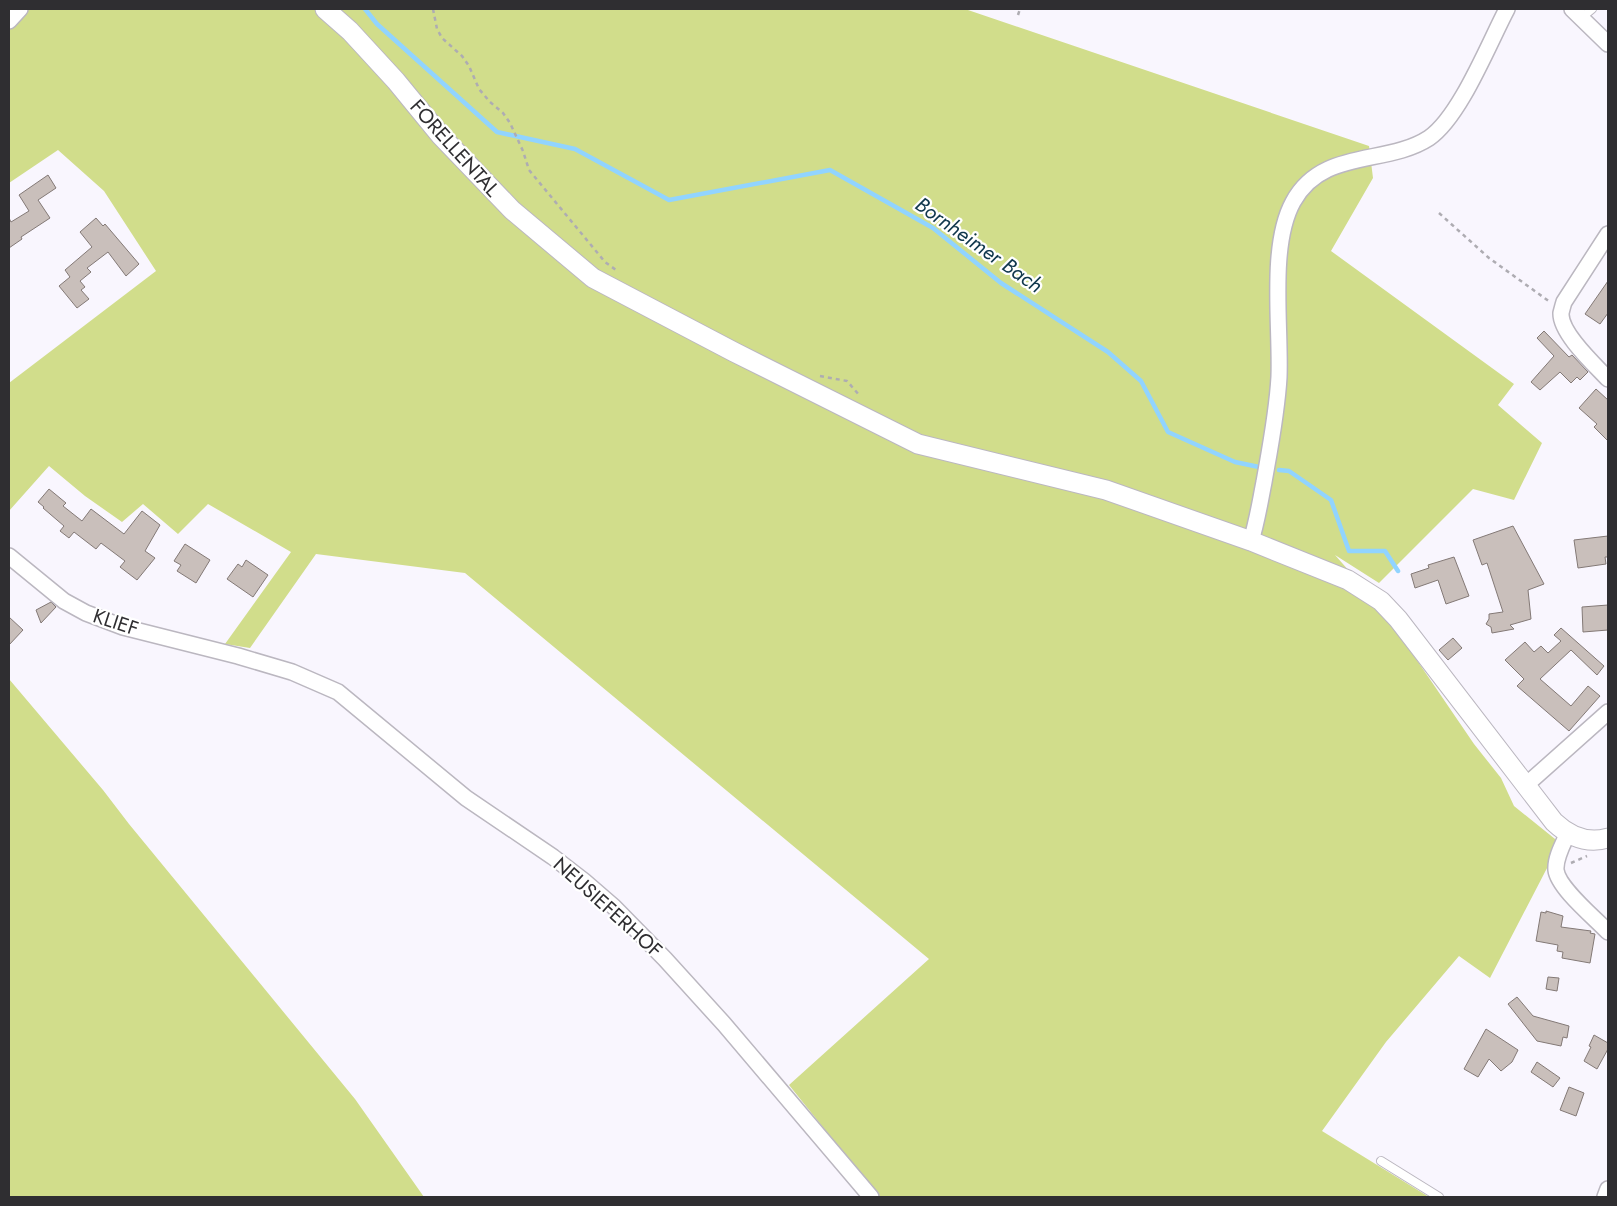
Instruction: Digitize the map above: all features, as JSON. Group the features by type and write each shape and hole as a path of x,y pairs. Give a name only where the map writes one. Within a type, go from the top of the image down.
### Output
{"street":[{"path":"9,21 20,9"},
{"name":"FORELLENTAL","path":"325,9 350,31 396,81 441,136 512,210 593,278 734,352 918,444 1106,490 1251,542 1348,580 1381,601 1421,648 1554,822 1568,833"},
{"path":"1251,542 1272,440 1278,378 1279,260 1284,224 1293,201 1306,183 1326,170 1347,161 1412,147 1430,137 1443,125 1459,104 1506,9"},
{"path":"1582,12 1608,44"},
{"path":"1608,234 1564,302 1561,314 1566,329 1577,346 1608,379"},
{"name":"KLIEF","path":"9,556 64,600 86,613 124,626 238,656"},
{"name":"NEUSIEFERHOF","path":"238,656 292,672 338,692 466,798 553,857 584,881 614,907 665,959 871,1197"},
{"path":"1525,786 1608,712"},
{"path":"1608,838 1584,840 1568,833 1557,859 1556,869 1558,878 1572,896 1608,932"},
{"path":"1605,1197 1608,1189"}],"lane":[{"path":"1381,1161 1438,1197"}],"path":[{"path":"433,9 437,29 442,38 462,56 479,89 503,113 510,123 523,151 529,170 605,262 619,273"},
{"path":"1018,15 1020,9"},
{"path":"1439,214 1489,258 1549,300 1561,314"},
{"path":"1556,869 1591,854"}],"green space":[{"path":"9,9 965,9 1369,146 1373,178 1331,251 1514,384 1498,405 1542,443 1514,500 1473,489 1379,583 1335,555 1380,606 1474,744 1501,778 1514,806 1560,843 1490,978 1459,956 1386,1042 1322,1131 1429,1197 879,1197 789,1085 929,959 465,573 316,554 250,648 225,644 291,552 208,504 178,534 143,504 122,522 85,496 49,466 9,511 9,383 156,271 104,191 58,150 9,183"},
{"path":"9,679 103,790 355,1099 424,1197 9,1197"}],"building":[{"path":"48,175 56,188 38,200 50,218 21,237 22,239 9,248 9,218 11,222 29,211 19,195"},
{"path":"96,218 103,226 105,224 139,264 126,276 108,252 87,268 91,272 80,281 85,287 81,290 89,299 77,308 59,286 70,277 65,270 92,247 80,232"},
{"path":"1608,281 1608,313 1600,324 1585,314"},
{"path":"1544,331 1569,357 1572,355 1588,372 1580,380 1577,377 1571,383 1560,372 1540,390 1531,382 1554,356 1537,338"},
{"path":"1596,389 1608,400 1608,441 1594,427 1597,424 1579,408"},
{"path":"49,489 66,503 63,506 82,521 91,509 124,534 142,511 160,525 145,551 155,558 137,580 120,567 125,561 101,543 96,549 74,532 69,538 60,531 64,526 38,502"},
{"path":"1513,526 1544,584 1528,590 1531,619 1510,625 1514,629 1492,633 1491,627 1486,624 1489,614 1503,612 1487,563 1482,565 1473,540"},
{"path":"1608,536 1606,564 1578,568 1574,540"},
{"path":"185,544 210,560 196,583 177,571 181,565 174,561"},
{"path":"1454,557 1469,596 1446,604 1438,580 1415,588 1411,574 1429,568 1428,565"},
{"path":"246,560 268,575 253,597 227,579 238,564 242,567"},
{"path":"51,602 56,607 41,623 36,610"},
{"path":"1608,605 1608,630 1583,632 1582,607"},
{"path":"9,617 23,630 9,645"},
{"path":"1561,628 1604,666 1597,675 1571,650 1540,679 1571,706 1588,686 1600,696 1569,731 1517,686 1524,679 1505,660 1525,642 1534,652 1541,646 1548,653 1561,641 1554,635"},
{"path":"1453,638 1462,648 1448,660 1439,650"},
{"path":"1546,911 1563,916 1561,927 1591,931 1590,933 1595,934 1590,963 1562,958 1563,952 1557,951 1558,945 1536,941 1541,912 1546,913"},
{"path":"1548,977 1559,978 1557,991 1546,989"},
{"path":"1517,997 1533,1016 1569,1026 1567,1038 1563,1037 1561,1046 1537,1041 1508,1004"},
{"path":"1486,1029 1518,1050 1512,1062 1501,1071 1489,1059 1478,1077 1464,1069"},
{"path":"1594,1035 1608,1043 1608,1049 1597,1069 1584,1061 1591,1047 1589,1046"},
{"path":"1537,1062 1560,1078 1553,1087 1531,1072"},
{"path":"1569,1087 1584,1093 1576,1116 1560,1110"}],"waterway":[{"name":"Bornheimer Bach","path":"365,9 377,24 497,132 575,149 669,200 830,170 933,228 1001,283 1108,352 1141,381 1168,432 1235,462 1259,467"},
{"name":"Bornheimer Bach","path":"1279,470 1289,471 1331,500 1349,551 1385,551 1398,571"}]}
